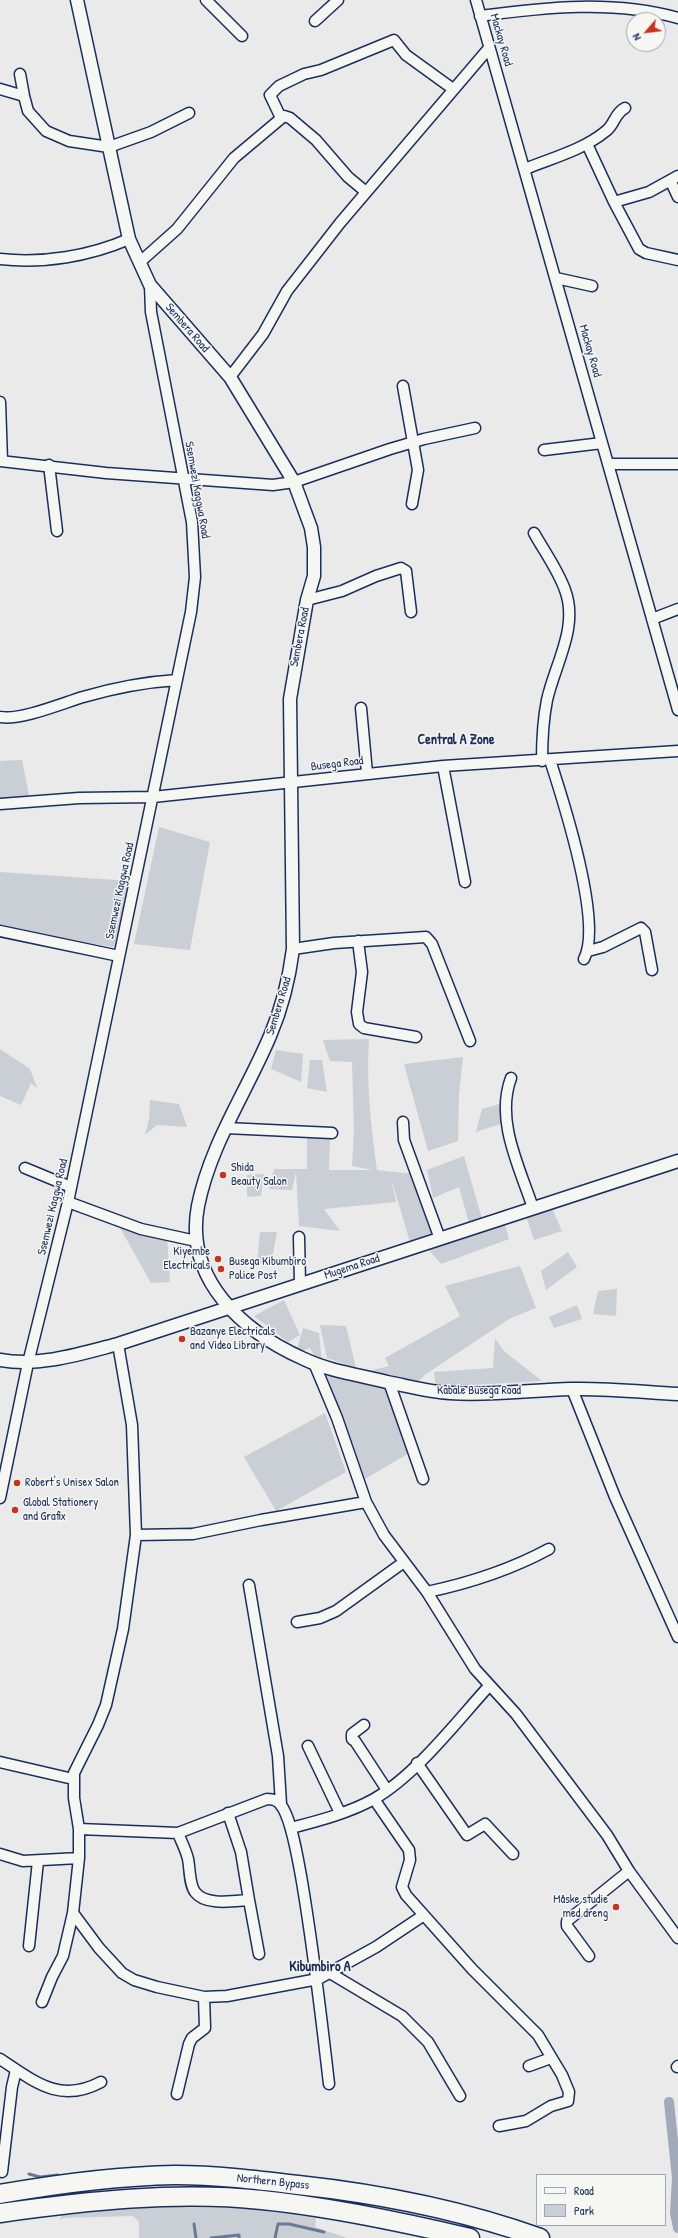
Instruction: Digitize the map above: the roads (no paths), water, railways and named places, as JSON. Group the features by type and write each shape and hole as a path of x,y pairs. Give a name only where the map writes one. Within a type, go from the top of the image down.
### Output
{"highway":[{"name":"Northern Bypass","path":"0,2194 78,2182 134,2177 200,2176 252,2179 385,2196 457,2212 540,2238"},
{"name":"Northern Bypass","path":"0,2213 68,2203 164,2197 262,2200 403,2223 470,2238"}],"street":[{"name":"Sembera Road","path":"77,0 129,239 150,285 230,377 294,482 310,528 314,547 314,576 307,600 290,698 293,950 288,984 269,1038 226,1128 206,1176 198,1206 196,1241 209,1280 229,1308"},
{"path":"206,0 242,36"},
{"path":"315,21 338,0"},
{"name":"Mackay Road","path":"476,0 678,710"},
{"path":"480,16 548,7 580,6 622,7 678,18"},
{"path":"281,118 270,95 279,86 304,74 321,70 394,40 406,55 453,89"},
{"path":"230,377 263,334 287,291 366,192 489,48"},
{"path":"20,74 28,111 47,132 69,141 109,147 151,132 189,112"},
{"path":"0,89 24,96"},
{"path":"525,169 587,144 607,131 617,113 625,108"},
{"path":"140,262 177,229 234,158 281,118 287,116 337,162 348,177 366,192"},
{"path":"587,144 614,202 639,249 646,253 678,260"},
{"path":"614,202 649,192 675,179 678,197"},
{"path":"0,259 35,260 88,254 129,239"},
{"path":"556,278 592,286"},
{"name":"Ssemwezi Kaggwa Road","path":"0,1498 5,1445 28,1363 68,1202 119,956 154,797 191,612 195,577 192,522 151,312 150,285"},
{"path":"403,386 418,470 412,504"},
{"path":"0,402 1,461 183,480 273,485 294,482 413,442 475,428"},
{"path":"544,450 602,443"},
{"path":"608,464 678,464"},
{"path":"49,465 57,531"},
{"path":"534,533 565,590 570,616 567,638 547,698 542,732 546,760 585,888 589,921 586,955 641,928 645,932 652,970"},
{"path":"307,600 342,591 376,576 401,568 406,571 411,612"},
{"path":"652,619 678,609"},
{"path":"0,717 51,709 82,697 143,683 177,680"},
{"path":"361,708 367,773"},
{"name":"Busega Road","path":"0,804 79,798 154,797 443,766 678,751"},
{"path":"443,766 465,882"},
{"path":"0,931 119,956"},
{"path":"293,950 358,941 426,937 432,944 470,1041"},
{"path":"358,941 362,972 356,1016 358,1024 364,1028 416,1037"},
{"path":"511,1078 507,1090 508,1128 533,1208"},
{"path":"403,1122 404,1140 440,1239"},
{"path":"226,1128 332,1133"},
{"name":"Mugema Road","path":"0,1360 28,1363 86,1352 118,1344 678,1161"},
{"path":"25,1168 71,1187"},
{"path":"68,1202 141,1229 196,1241"},
{"path":"299,1237 300,1284"},
{"name":"Kabale Busega Road","path":"229,1308 271,1340 314,1363 389,1382 451,1393 572,1389 678,1394"},
{"path":"42,2002 52,1977 63,1956 73,1913 79,1858 79,1829 73,1779 78,1765 96,1731 106,1705 122,1629 136,1535 132,1425 118,1344"},
{"path":"314,1363 337,1418 366,1502 384,1535 427,1592 463,1652 489,1686 516,1714 607,1835 629,1871 678,1938"},
{"path":"389,1382 423,1479"},
{"path":"572,1389 615,1497 678,1636"},
{"path":"136,1535 193,1534 261,1520 366,1502"},
{"path":"427,1592 486,1577 517,1566 549,1549"},
{"path":"297,1622 320,1618 336,1611 404,1562"},
{"path":"249,1586 278,1756 281,1804 291,1828 297,1856 318,1979 329,2084"},
{"path":"291,1828 340,1813 374,1799 387,1790 417,1763 489,1686"},
{"path":"364,1724 352,1734 352,1739 355,1741 387,1790"},
{"path":"308,1746 340,1813"},
{"path":"0,1762 73,1779"},
{"path":"417,1763 466,1836 485,1824 514,1854"},
{"path":"79,1829 178,1833 267,1799 272,1799 281,1804"},
{"path":"374,1799 409,1850 410,1860 402,1887 406,1895 472,1969 533,2028 565,2081 569,2092 568,2101 551,2106 526,2121 499,2126"},
{"path":"228,1813 241,1852 259,1954"},
{"path":"178,1833 188,1858 193,1888 197,1894 212,1900 249,1900"},
{"path":"0,1854 23,1861 79,1858"},
{"path":"29,1946 38,1861"},
{"path":"589,1956 567,1926 567,1921 629,1871"},
{"path":"73,1913 122,1973 134,1980 157,1987 204,1997 227,1996 318,1979 376,1947 424,1915"},
{"path":"330,1973 402,2016 428,2042 460,2096"},
{"path":"177,2094 189,2044 192,2038 200,2034 204,2028 204,1997"},
{"path":"529,2066 551,2058"},
{"path":"0,2059 43,2085 64,2091 79,2092 101,2082"},
{"path":"2,2172 12,2087 16,2070"}],"waterway":[{"path":"669,2102 677,2178 675,2213 678,2228"},
{"path":"29,2174 40,2177 58,2175"},
{"path":"194,2224 196,2238"},
{"path":"275,2238 278,2224 289,2224 324,2232"},
{"path":"211,2238 239,2235 239,2238"}],"place":[{"name":"Shida Beauty Salon","path":"223,1175"},
{"name":"Kiyembe Electricals","path":"218,1259"},
{"name":"Busega Kibumbiro Police Post","path":"221,1269"},
{"name":"Bazanye Electricals and Video Library","path":"182,1339"},
{"name":"Robert's Unisex Salon","path":"17,1483"},
{"name":"Global Stationery and Grafix","path":"15,1510"},
{"name":"Måske studie med dreng","path":"616,1907"}],"district":[{"name":"Central A Zone","path":"456,740"},
{"name":"Kibumbiro A","path":"320,1967"}]}
